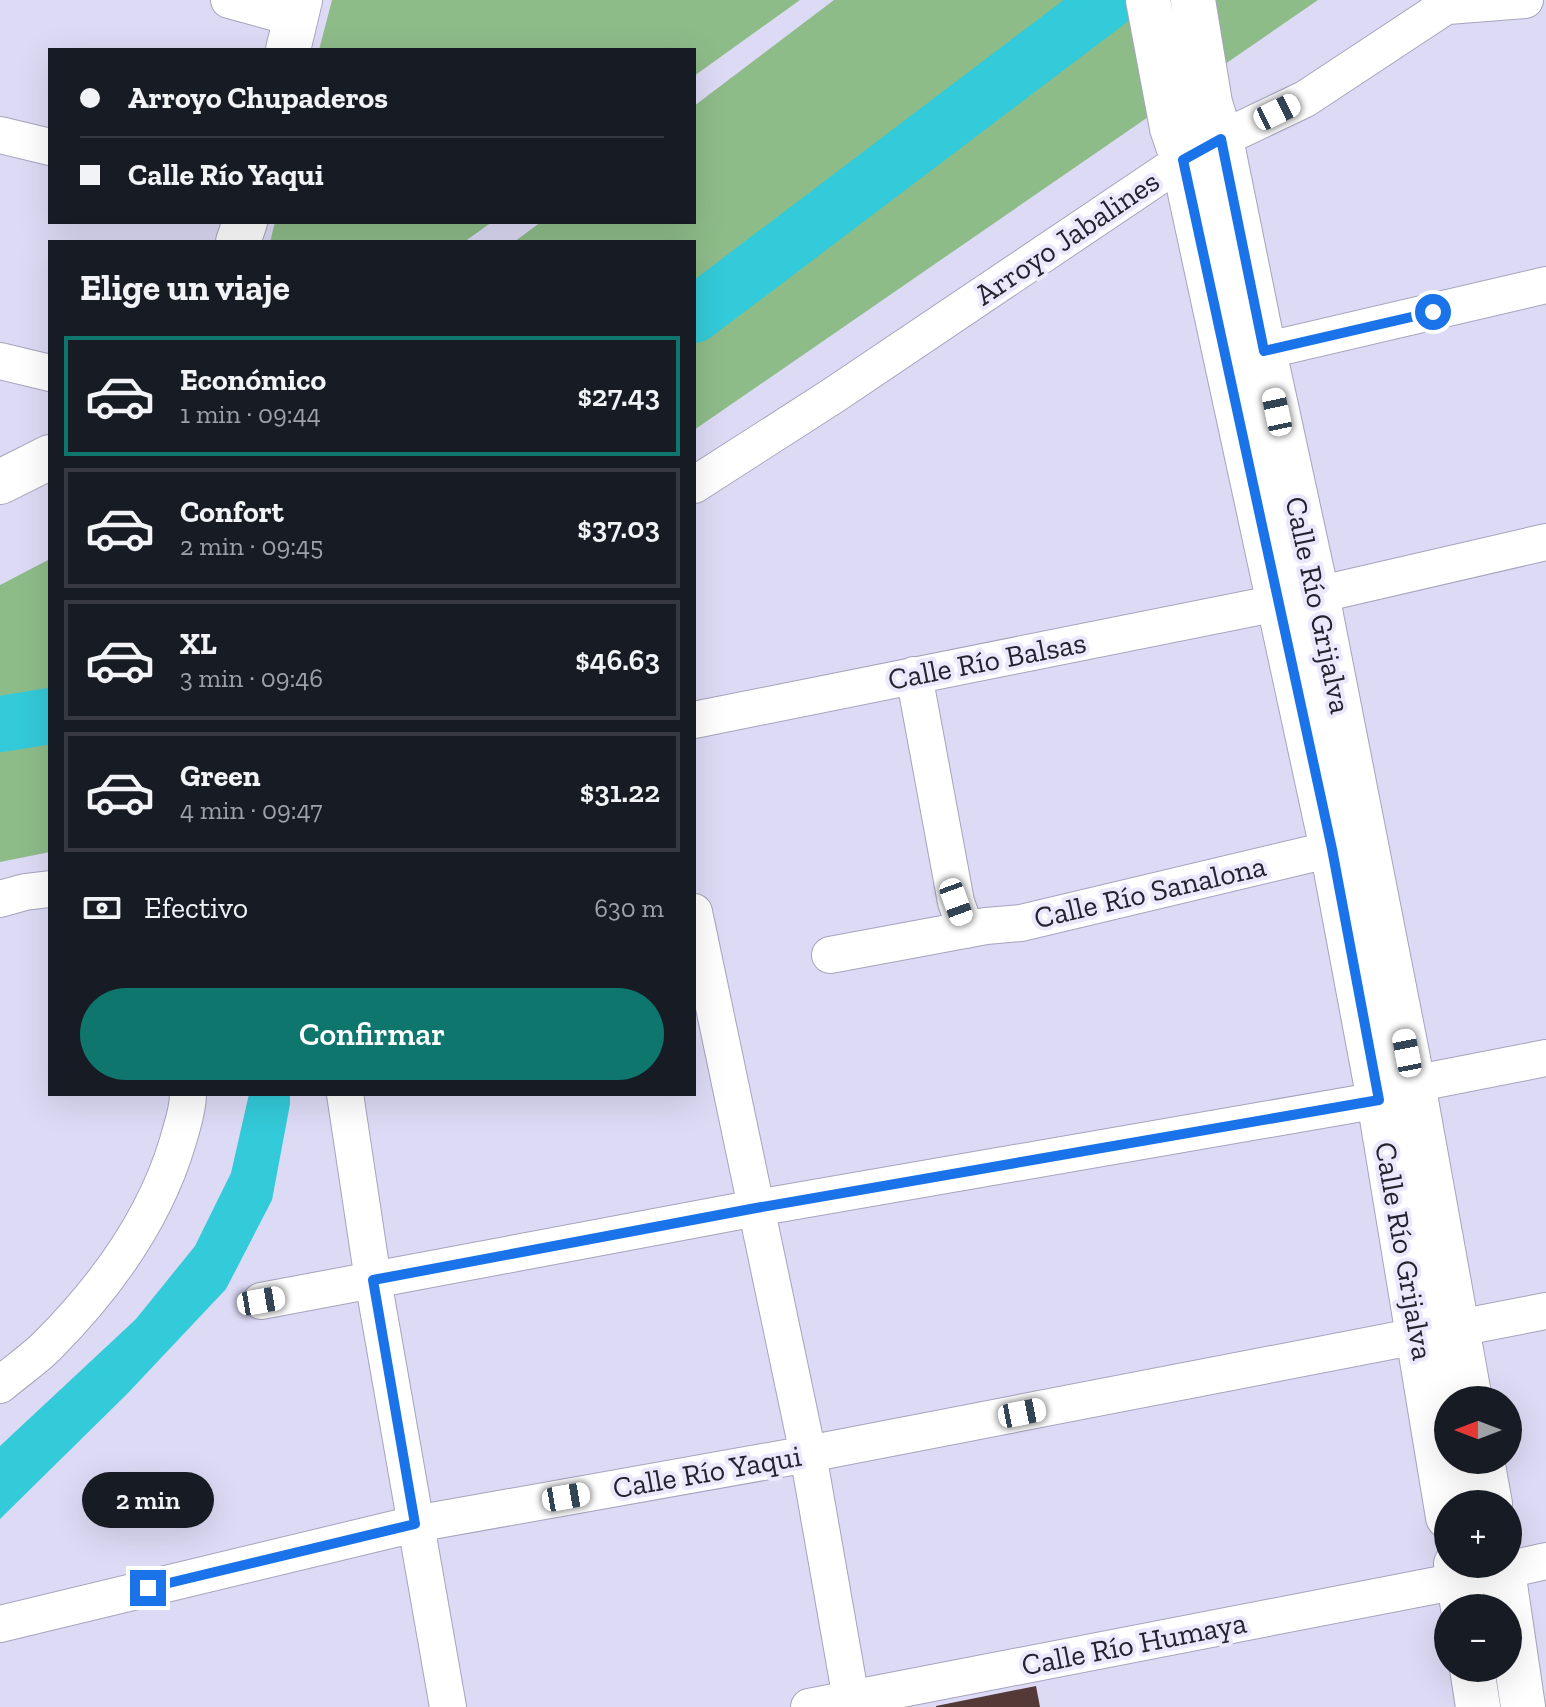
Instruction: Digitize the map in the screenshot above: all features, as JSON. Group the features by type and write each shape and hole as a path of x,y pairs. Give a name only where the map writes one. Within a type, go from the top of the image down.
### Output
{"main road":[{"name":"Calle Río Grijalva","path":"1148,0 1177,144 1299,599 1396,1092 1438,1333 1447,1490"},
{"name":"Calle Río Grijalva","path":"1193,0 1264,351 1332,849 1396,1092"},
{"path":"0,482 48,458"},
{"name":"Calle Río Grijalva","path":"1438,1333 1463,1386"},
{"path":"1504,1578 1523,1707"},
{"path":"1474,1682 1478,1707"}],"street":[{"path":"229,0 295,23"},
{"path":"1452,3 1525,0"},
{"name":"Arroyo Jabalines","path":"696,484 834,395 1177,144 1216,121 1305,99 1452,3"},
{"path":"0,135 48,147"},
{"path":"1264,351 1546,285"},
{"path":"0,361 48,373"},
{"name":"Calle Río Balsas","path":"696,720 1299,599 1546,542"},
{"path":"914,675 956,902 966,930"},
{"name":"Calle Río Sanalona","path":"830,955 986,926 1021,923 1332,849"},
{"path":"0,899 48,889"},
{"path":"696,922 808,1454 851,1699"},
{"path":"261,1301 1396,1092 1546,1058"},
{"path":"0,1385 46,1346 109,1276 168,1173 188,1106 188,1096"},
{"path":"345,1096 373,1280 448,1707"},
{"name":"Calle Río Yaqui","path":"0,1624 415,1524 808,1454 1546,1311"},
{"path":"1522,1564 1546,1561"},
{"name":"Calle Río Humaya","path":"809,1707 1459,1584"}],"green space":[{"path":"332,0 800,0 696,75 696,48 320,48"},
{"path":"834,0 1318,0 696,429 696,240 517,240 538,224 696,224 696,104"},
{"path":"274,224 489,224 467,240 270,240"},
{"path":"48,560 48,852 0,862 0,585"}],"water":[{"path":"249,1096 290,1096 272,1200 226,1289 127,1394 0,1519 0,1446 136,1319 195,1246 231,1173"}],"building":[{"path":"1036,1686 1040,1707 936,1707 936,1706"}],"waterway":[{"path":"696,313 1110,0"},
{"path":"0,724 48,716"}],"route":[{"path":"148,1588 415,1524 373,1280 756,1208 1379,1100 1332,849 1183,160 1221,139 1264,351 1433,312"}]}
